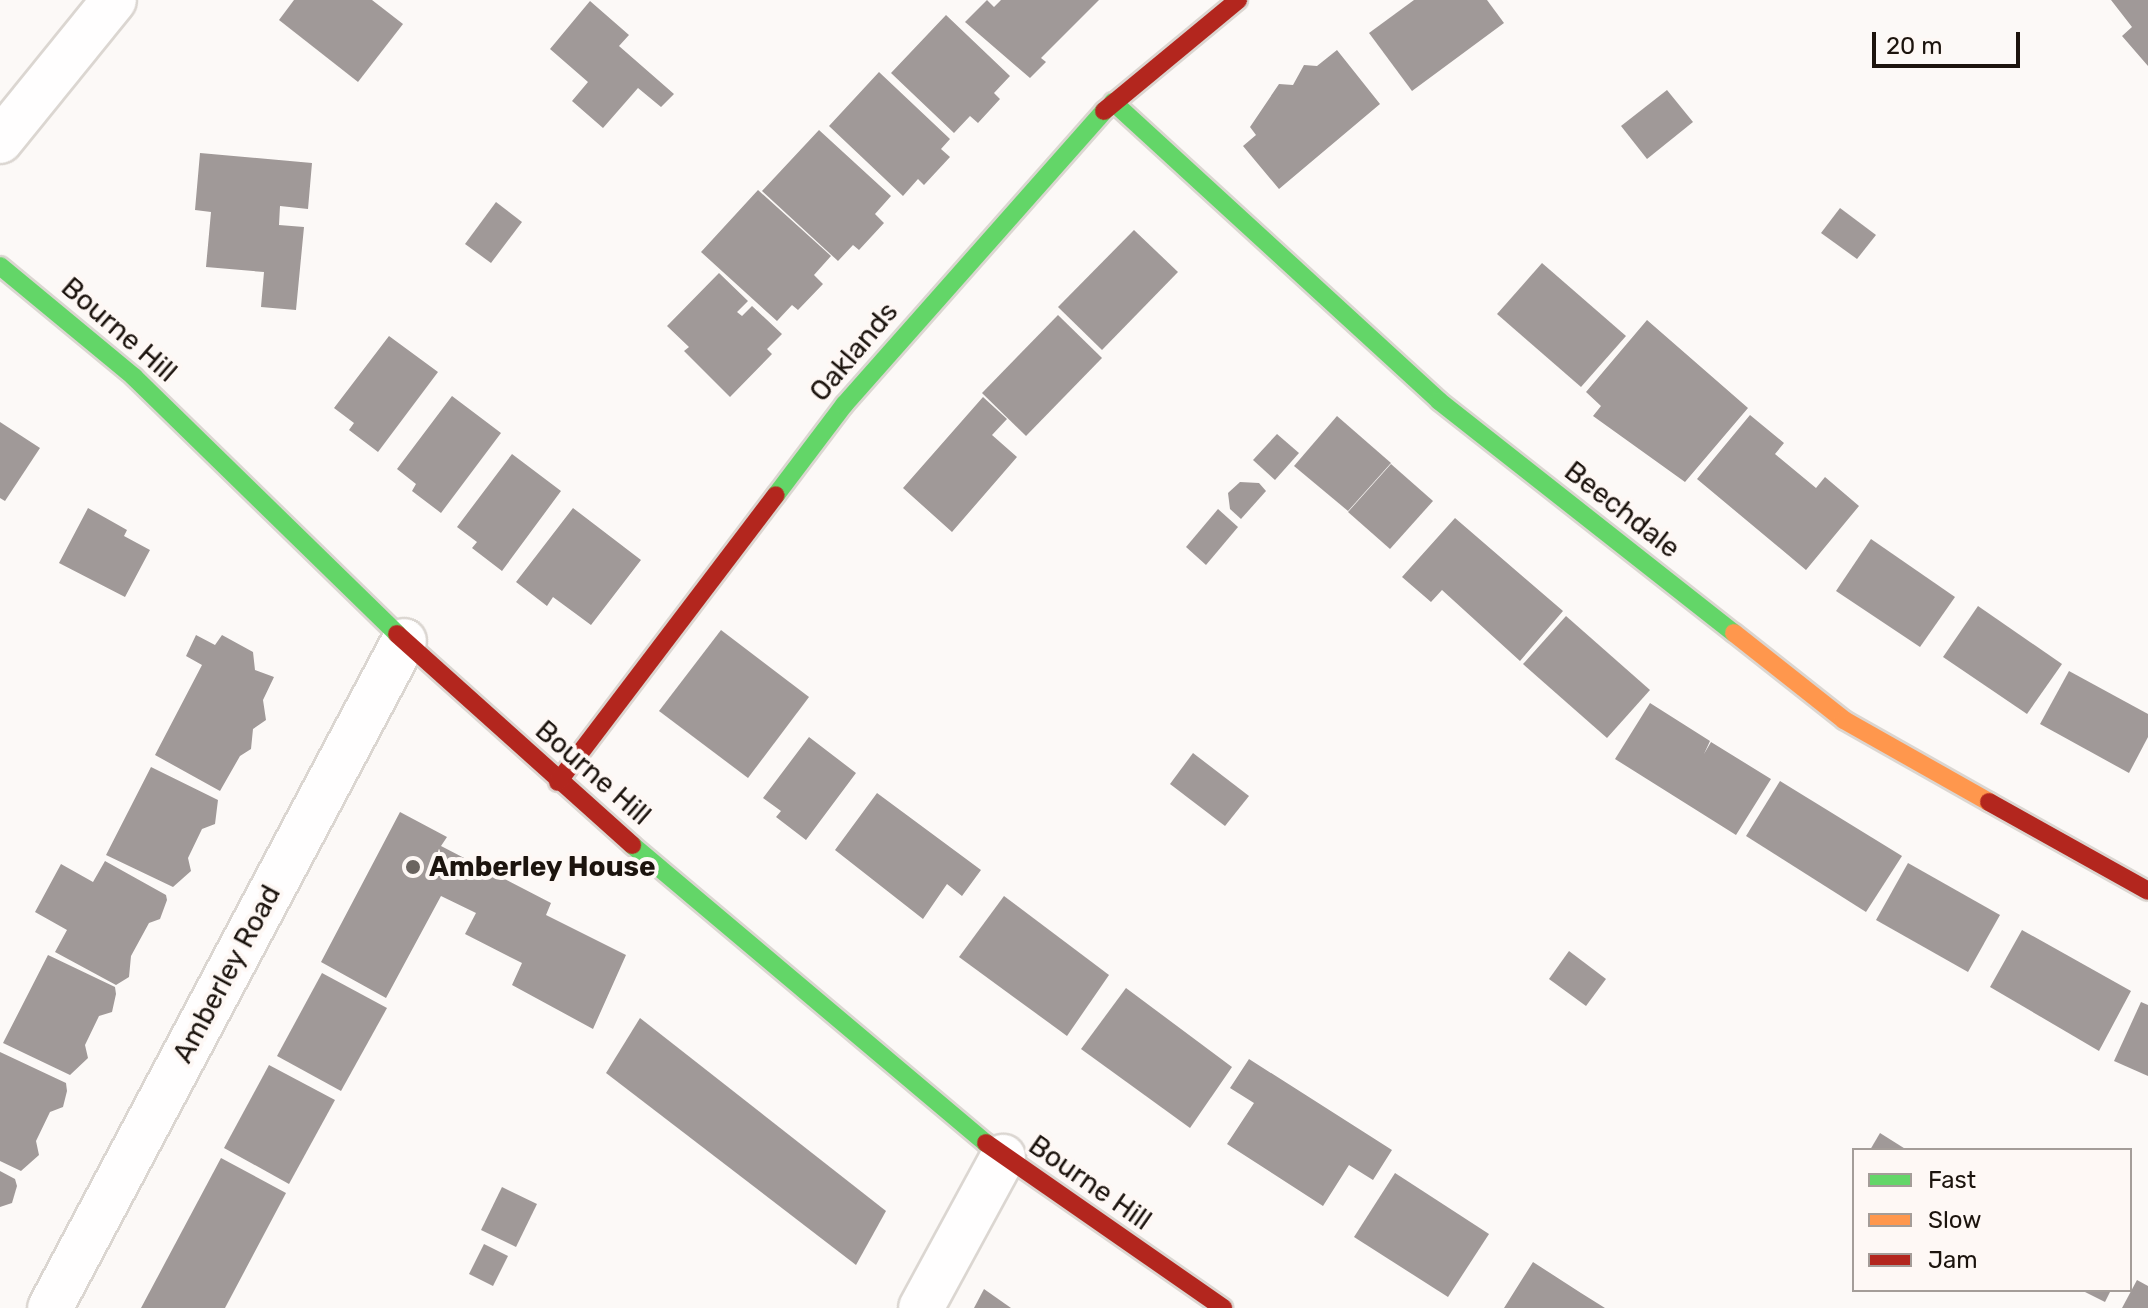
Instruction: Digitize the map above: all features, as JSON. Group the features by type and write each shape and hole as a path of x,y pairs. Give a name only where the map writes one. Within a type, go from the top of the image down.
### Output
{"street":[{"path":"0,141 114,0"},
{"name":"Oaklands","path":"558,782 844,405 1113,102 1238,0"},
{"name":"Beechdale","path":"1113,102 1439,401 1844,720 2148,891"},
{"name":"Bourne Hill","path":"0,266 134,377 404,641 558,782 1003,1157 1223,1308"},
{"name":"Amberley Road","path":"50,1308 404,641"},
{"path":"921,1308 1003,1157"}],"building":[{"path":"294,0 372,0 403,24 358,82 279,20"},
{"path":"987,0 994,7 1001,0 1099,0 1041,58 1046,62 1030,78 965,22"},
{"path":"1414,0 1487,0 1504,23 1412,91 1369,33"},
{"path":"2111,0 2148,0 2148,66 2122,36 2132,27"},
{"path":"590,1 629,35 619,46 674,94 661,107 638,88 603,128 572,101 588,82 550,49"},
{"path":"946,15 1010,76 994,93 1000,99 978,123 970,116 954,133 891,73"},
{"path":"1337,50 1380,104 1279,189 1243,146 1256,135 1250,127 1279,84 1293,85 1304,65 1317,66"},
{"path":"879,72 950,139 941,149 950,157 924,185 918,179 903,196 829,126"},
{"path":"1667,90 1693,122 1647,159 1621,126"},
{"path":"819,130 891,196 875,214 884,223 859,250 853,245 838,261 762,191"},
{"path":"200,153 312,163 308,209 280,206 279,225 304,227 296,310 261,307 264,272 206,267 211,212 195,210"},
{"path":"758,190 831,256 814,275 823,284 798,310 792,305 777,321 701,252"},
{"path":"496,202 522,222 491,263 465,244"},
{"path":"1840,208 1876,235 1857,259 1821,233"},
{"path":"1134,230 1178,272 1102,350 1058,307"},
{"path":"1542,263 1626,336 1581,387 1497,314"},
{"path":"719,273 748,301 737,312 742,316 752,306 782,334 767,349 772,354 730,397 684,351 689,347 667,326"},
{"path":"1058,315 1102,358 1026,436 982,393"},
{"path":"1647,320 1748,408 1685,482 1593,416 1601,406 1586,392"},
{"path":"389,336 438,372 378,452 349,430 354,423 334,408"},
{"path":"452,396 501,433 441,513 412,491 416,484 397,469"},
{"path":"983,397 1007,419 992,435 1017,457 952,532 903,488"},
{"path":"1750,415 1784,443 1775,454 1816,488 1825,477 1859,506 1806,570 1697,479"},
{"path":"1337,416 1391,463 1348,511 1294,466"},
{"path":"0,422 40,448 5,501 0,498"},
{"path":"1277,434 1299,453 1275,480 1253,460"},
{"path":"512,454 561,491 502,571 472,548 477,542 457,527"},
{"path":"1391,464 1433,501 1390,549 1348,512"},
{"path":"1240,482 1259,483 1266,491 1241,519 1230,509 1228,493"},
{"path":"88,508 127,530 124,536 150,550 125,597 59,563"},
{"path":"573,508 641,560 591,625 553,597 547,606 516,582"},
{"path":"1218,509 1238,527 1206,565 1186,547"},
{"path":"1455,518 1563,611 1520,661 1442,590 1431,602 1402,577"},
{"path":"1871,539 1955,597 1920,647 1836,591"},
{"path":"1978,606 2062,664 2027,714 1943,657"},
{"path":"1566,616 1650,690 1607,738 1523,664"},
{"path":"721,630 809,697 748,778 659,711"},
{"path":"196,635 215,645 222,635 253,652 255,670 274,677 263,700 266,720 253,729 251,749 240,756 220,791 155,755 202,665 186,656"},
{"path":"2069,671 2148,714 2148,737 2129,773 2040,724"},
{"path":"1650,703 1710,741 1704,754 1711,742 1771,779 1736,835 1615,759"},
{"path":"809,737 856,773 806,840 776,817 781,811 763,798"},
{"path":"1193,753 1249,796 1225,826 1170,784"},
{"path":"151,767 218,800 215,824 202,829 188,858 191,871 173,887 106,855"},
{"path":"1780,781 1902,856 1866,912 1746,836"},
{"path":"877,793 981,870 962,896 947,884 923,919 835,850"},
{"path":"400,812 447,837 441,846 551,903 546,915 626,955 593,1029 512,985 522,963 465,934 476,913 441,896 386,998 321,962"},
{"path":"105,861 166,895 167,900 160,919 149,923 131,956 129,977 116,985 55,952 67,930 35,912 61,864 93,882"},
{"path":"1908,863 2000,915 1968,972 1876,920"},
{"path":"1004,896 1109,975 1067,1036 959,957"},
{"path":"2022,930 2131,991 2099,1051 1990,987"},
{"path":"1569,951 1606,979 1586,1006 1549,979"},
{"path":"48,955 115,987 112,1012 99,1016 85,1045 88,1058 70,1075 3,1043"},
{"path":"322,973 387,1008 341,1091 277,1056"},
{"path":"1126,988 1232,1067 1190,1128 1081,1049"},
{"path":"2141,1002 2148,1005 2148,1076 2114,1061"},
{"path":"640,1018 886,1211 856,1265 606,1073"},
{"path":"0,1052 66,1083 63,1107 50,1112 36,1141 39,1155 21,1171 0,1161"},
{"path":"1249,1059 1392,1150 1373,1180 1349,1165 1323,1206 1227,1144 1254,1103 1230,1088"},
{"path":"269,1065 335,1100 289,1184 224,1148"},
{"path":"1880,1133 1904,1148 1871,1148"},
{"path":"221,1158 286,1193 225,1308 141,1308"},
{"path":"0,1171 15,1179 17,1186 12,1203 0,1207"},
{"path":"1395,1173 1489,1234 1448,1297 1354,1237"},
{"path":"502,1187 537,1204 516,1247 481,1230"},
{"path":"484,1244 508,1256 493,1286 469,1274"},
{"path":"1533,1262 1581,1293 1605,1308 1504,1308"},
{"path":"2137,1280 2148,1286 2148,1308 2122,1308"},
{"path":"984,1289 1011,1308 974,1308"},
{"path":"2085,1292 2110,1292 2105,1302"}],"traffic: fast":[{"path":"1113,102 1439,401 1734,633"},
{"path":"776,495 844,405 1104,111"},
{"path":"0,266 134,377 397,634"},
{"path":"632,845 986,1143"}],"traffic: slow":[{"path":"1734,633 1844,720 1989,802"}],"traffic: jam":[{"path":"1104,111 1238,0"},
{"path":"558,782 776,495"},
{"path":"397,634 632,845"},
{"path":"1989,802 2148,891"},
{"path":"986,1143 1223,1308"}],"place":[{"name":"Amberley House","path":"413,867"}]}
